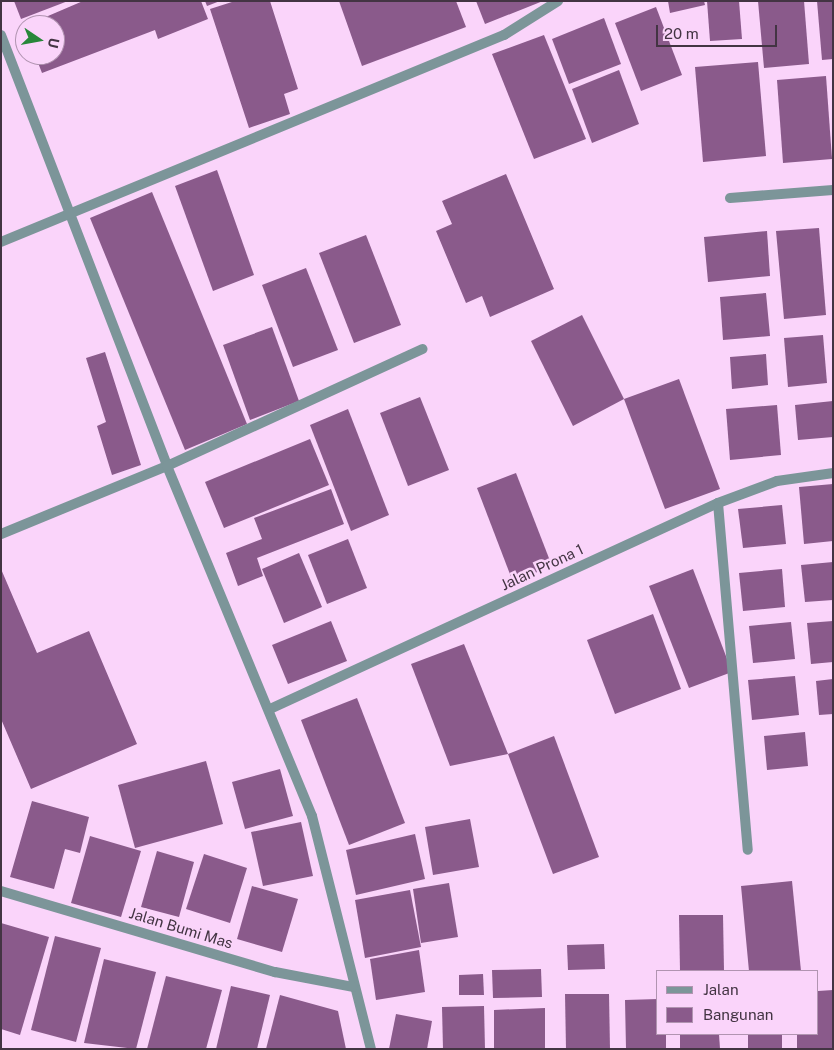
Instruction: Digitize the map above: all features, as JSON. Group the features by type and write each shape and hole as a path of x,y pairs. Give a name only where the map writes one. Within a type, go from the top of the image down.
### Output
{"street":[{"path":"1,242 504,35 558,1"},
{"path":"1,35 167,466 270,709 324,855 353,987 370,1049"},
{"path":"730,198 833,190"},
{"path":"1,534 167,466 422,349"},
{"name":"Jalan Prona 1","path":"270,709 718,502 777,481 833,473"},
{"path":"718,502 748,850"},
{"name":"Jalan Bumi Mas","path":"1,891 275,972 353,987"}],"building":[{"path":"14,1 68,1 31,15 19,15"},
{"path":"83,1 201,1 208,19 158,39 155,30 65,64 65,15 50,15"},
{"path":"205,1 220,1 207,6"},
{"path":"235,1 270,1 298,89 284,94 290,114 249,128 210,9"},
{"path":"339,1 456,1 466,27 362,66"},
{"path":"476,1 543,1 485,24"},
{"path":"668,1 704,1 705,5 670,13"},
{"path":"707,1 739,1 742,39 710,41"},
{"path":"758,1 804,1 809,64 764,68"},
{"path":"817,1 833,1 833,59 822,60"},
{"path":"656,7 682,75 641,91 615,23"},
{"path":"604,18 621,64 569,84 552,39"},
{"path":"544,35 586,139 534,159 492,54"},
{"path":"758,62 766,156 703,162 695,67"},
{"path":"39,65 63,65 42,73"},
{"path":"619,70 639,124 592,143 572,89"},
{"path":"826,76 832,159 783,163 777,80"},
{"path":"217,170 254,275 213,291 175,186"},
{"path":"506,174 554,289 490,317 482,296 466,303 436,231 452,224 442,201"},
{"path":"152,192 247,424 185,450 90,218"},
{"path":"819,228 826,315 784,319 776,231"},
{"path":"767,231 770,276 708,282 704,237"},
{"path":"366,235 401,325 354,343 319,253"},
{"path":"306,268 338,350 293,367 262,285"},
{"path":"766,293 770,336 723,340 720,297"},
{"path":"582,315 624,399 573,426 531,341"},
{"path":"272,327 299,401 250,420 223,345"},
{"path":"823,335 827,383 788,387 784,338"},
{"path":"105,352 141,465 112,475 97,426 106,422 86,358"},
{"path":"766,354 768,385 732,389 730,357"},
{"path":"679,379 720,489 665,509 624,399"},
{"path":"420,397 449,470 408,486 380,413"},
{"path":"833,401 833,437 798,440 795,405"},
{"path":"777,405 781,455 730,460 726,409"},
{"path":"348,409 389,515 351,531 310,425"},
{"path":"310,439 329,485 224,528 205,482"},
{"path":"516,473 552,566 513,582 477,488"},
{"path":"833,484 833,541 804,544 799,487"},
{"path":"331,489 344,524 257,558 263,576 238,586 226,553 262,539 254,518"},
{"path":"782,505 786,544 743,548 738,509"},
{"path":"348,539 367,588 327,604 308,555"},
{"path":"299,553 322,607 284,623 262,569"},
{"path":"833,562 833,600 805,602 801,565"},
{"path":"1,569 37,653 89,631 137,744 31,789 1,719"},
{"path":"693,569 732,672 689,688 649,586"},
{"path":"782,569 785,607 743,611 739,573"},
{"path":"653,614 681,689 615,714 587,640"},
{"path":"331,621 347,661 288,684 272,645"},
{"path":"833,621 833,662 811,664 807,623"},
{"path":"791,622 795,659 753,663 749,626"},
{"path":"464,644 508,754 450,766 411,664"},
{"path":"795,676 799,715 752,720 748,680"},
{"path":"833,679 833,714 819,715 816,681"},
{"path":"357,698 405,823 349,845 301,720"},
{"path":"805,732 808,766 767,770 764,736"},
{"path":"554,736 599,857 553,874 508,754"},
{"path":"206,761 223,824 135,848 118,785"},
{"path":"280,769 293,816 245,829 232,782"},
{"path":"32,801 89,817 80,853 65,849 54,889 10,877"},
{"path":"470,819 479,867 433,875 425,827"},
{"path":"301,822 313,876 263,886 251,832"},
{"path":"415,834 425,879 356,895 346,850"},
{"path":"90,836 141,851 121,917 71,903"},
{"path":"157,851 194,862 179,917 141,907"},
{"path":"204,854 247,868 230,923 186,909"},
{"path":"792,881 801,970 749,970 741,886"},
{"path":"449,883 458,937 421,943 413,889"},
{"path":"252,886 298,899 282,952 237,939"},
{"path":"410,890 421,947 365,958 355,900"},
{"path":"679,915 723,915 724,970 680,970"},
{"path":"1,923 49,937 20,1035 1,1029"},
{"path":"55,936 101,948 76,1042 31,1030"},
{"path":"604,944 605,969 568,970 567,945"},
{"path":"419,950 425,992 376,1000 370,959"},
{"path":"104,959 156,972 136,1049 84,1043"},
{"path":"541,969 542,997 493,998 492,970"},
{"path":"483,974 484,995 459,995 459,975"},
{"path":"166,976 222,990 206,1049 147,1049"},
{"path":"231,986 270,995 257,1049 216,1049"},
{"path":"833,990 833,1049 797,1049 797,1035 819,1035 819,991"},
{"path":"565,994 609,994 610,1049 566,1049"},
{"path":"280,995 338,1011 346,1049 266,1049"},
{"path":"656,999 656,1035 666,1035 666,1049 626,1049 625,1000"},
{"path":"484,1006 485,1049 443,1049 442,1007"},
{"path":"545,1008 545,1049 494,1049 494,1010"},
{"path":"396,1014 432,1021 427,1049 389,1049"},
{"path":"680,1035 719,1035 720,1049 680,1049"},
{"path":"748,1035 782,1035 782,1049 748,1049"}]}
